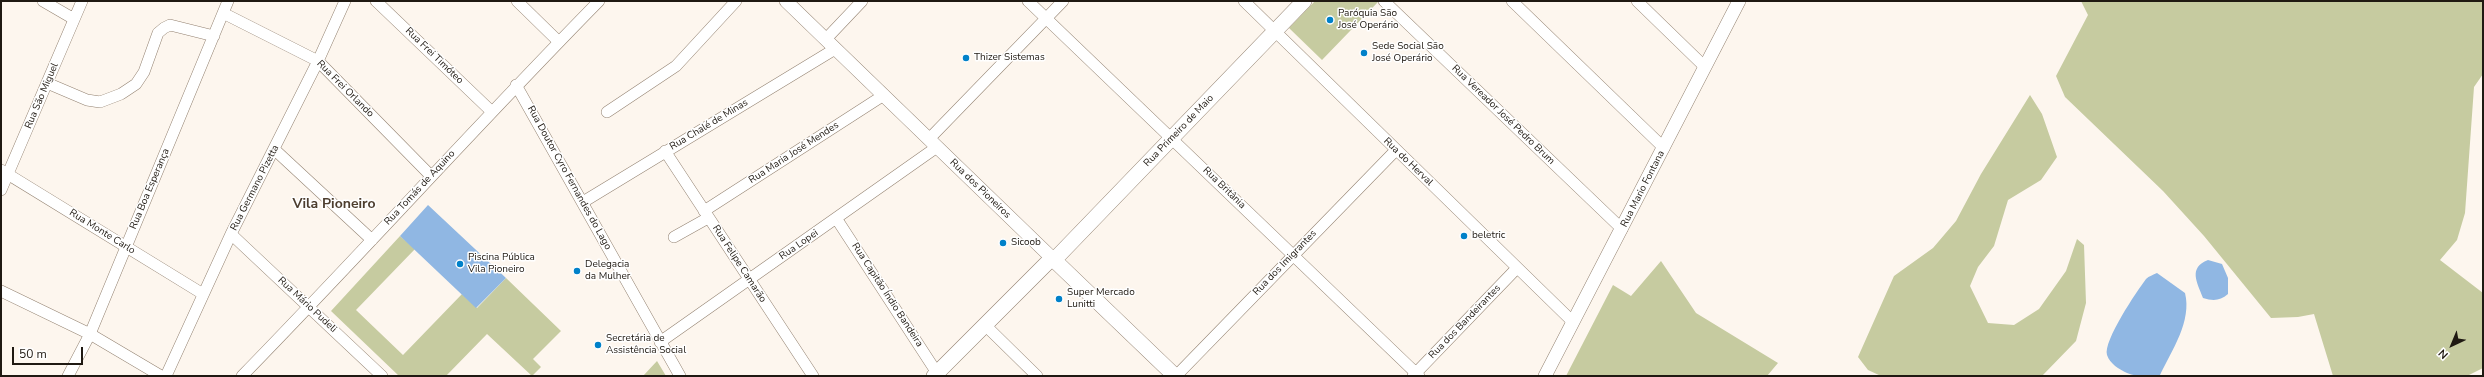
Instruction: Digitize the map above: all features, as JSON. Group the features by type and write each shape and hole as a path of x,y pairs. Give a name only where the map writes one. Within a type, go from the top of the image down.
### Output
{"main road":[{"name":"Rua Primeiro de Maio","path":"936,374 1052,258 1056,249 1234,67 1271,28 1292,1"},
{"name":"Rua Primeiro de Maio","path":"1271,28 1304,1"},
{"name":"Rua dos Pioneiros","path":"1052,258 1175,376"}],"street":[{"path":"43,1 74,19"},
{"name":"Rua São Miguel","path":"1,190 5,172 47,83 82,1"},
{"name":"Rua Boa Esperança","path":"68,376 90,334 228,1"},
{"name":"Rua Germano Pizetta","path":"166,376 231,234 275,150 345,1"},
{"name":"Rua Frei Timóteo","path":"376,1 491,111"},
{"path":"517,1 559,42"},
{"name":"Rua Tomás de Aquino","path":"242,376 372,240 491,111 599,1"},
{"path":"608,112 676,66 736,1"},
{"name":"Rua dos Pioneiros","path":"786,1 1052,258"},
{"path":"826,39 862,1"},
{"name":"Rua Britânia","path":"1028,1 1416,375"},
{"name":"Rua Lopei","path":"660,342 836,218 933,143 1063,1"},
{"name":"Rua do Herval","path":"1244,1 1574,322"},
{"name":"Rua Vereador José Pedro Brum","path":"1384,1 1622,230"},
{"path":"1512,1 1664,148"},
{"path":"1637,1 1705,67"},
{"name":"Rua Mario Fontana","path":"1545,376 1740,1"},
{"name":"Rua Frei Orlando","path":"223,13 318,61 431,176"},
{"path":"47,83 87,100 100,102 121,94 136,84 144,72 158,33 164,28 170,25 214,36"},
{"name":"Rua Chalé de Minas","path":"583,202 835,49"},
{"name":"Rua Doutor Cyro Fernandes do Lago","path":"516,85 680,376"},
{"name":"Rua Maria José Mendes","path":"674,237 884,95"},
{"path":"275,150 372,240"},
{"name":"Rua dos Imigrantes","path":"1175,376 1396,150"},
{"name":"Rua Felipe Camarão","path":"665,151 813,376"},
{"name":"Rua Monte Carlo","path":"5,172 203,294"},
{"name":"Rua Capitão Índio Bandeira","path":"836,218 936,374"},
{"name":"Rua Mário Pudeli","path":"231,234 382,376"},
{"name":"Rua dos Bandeirantes","path":"1416,375 1517,268"},
{"path":"1,291 90,334 161,376"},
{"path":"985,325 1037,376"}],"green space":[{"path":"1315,1 1378,2 1322,60 1289,28"},
{"path":"2081,1 2483,1 2483,74 2474,87 2465,213 2457,240 2440,260 2483,293 2483,368 2467,376 2333,376 2314,314 2298,317 2271,318 2204,236 2163,191 2065,97 2056,76 2088,15"},
{"path":"2030,95 2042,114 2057,157 2041,180 2008,200 1994,246 1978,267 1970,286 1988,323 2014,325 2039,309 2066,271 2077,239 2084,245 2086,303 2076,341 2042,376 1881,376 1868,370 1858,357 1894,276 1933,248 1956,221 1981,174"},
{"path":"400,236 415,249 356,310 403,355 462,294 477,308 506,278 561,331 533,359 541,367 532,376 487,334 446,376 399,376 331,311"},
{"path":"1661,261 1696,313 1778,363 1767,376 1566,376 1613,285 1631,296"},
{"path":"657,361 666,376 643,376"}],"water":[{"name":"Piscina Pública Vila Pioneiro","path":"428,205 506,278 476,308 400,236"},
{"path":"2208,260 2222,264 2228,278 2228,294 2219,299 2210,300 2203,298 2197,281 2196,271 2198,267"},
{"path":"2157,273 2185,293 2186,314 2180,335 2160,375 2144,376 2127,373 2115,366 2108,358 2107,348 2115,328 2146,279"}],"place":[{"name":"Paróquia São José Operário","path":"1330,20"},
{"name":"Sede Social São José Operário","path":"1364,53"},
{"name":"Thizer Sistemas","path":"966,58"},
{"name":"beletric","path":"1464,236"},
{"name":"Sicoob","path":"1003,243"},
{"name":"Piscina Pública Vila Pioneiro","path":"460,264"},
{"name":"Delegacia da Mulher","path":"577,271"},
{"name":"Super Mercado Lunitti","path":"1059,299"},
{"name":"Secretária de Assistência Social","path":"598,345"}],"district":[{"name":"Vila Pioneiro","path":"334,205"}]}
